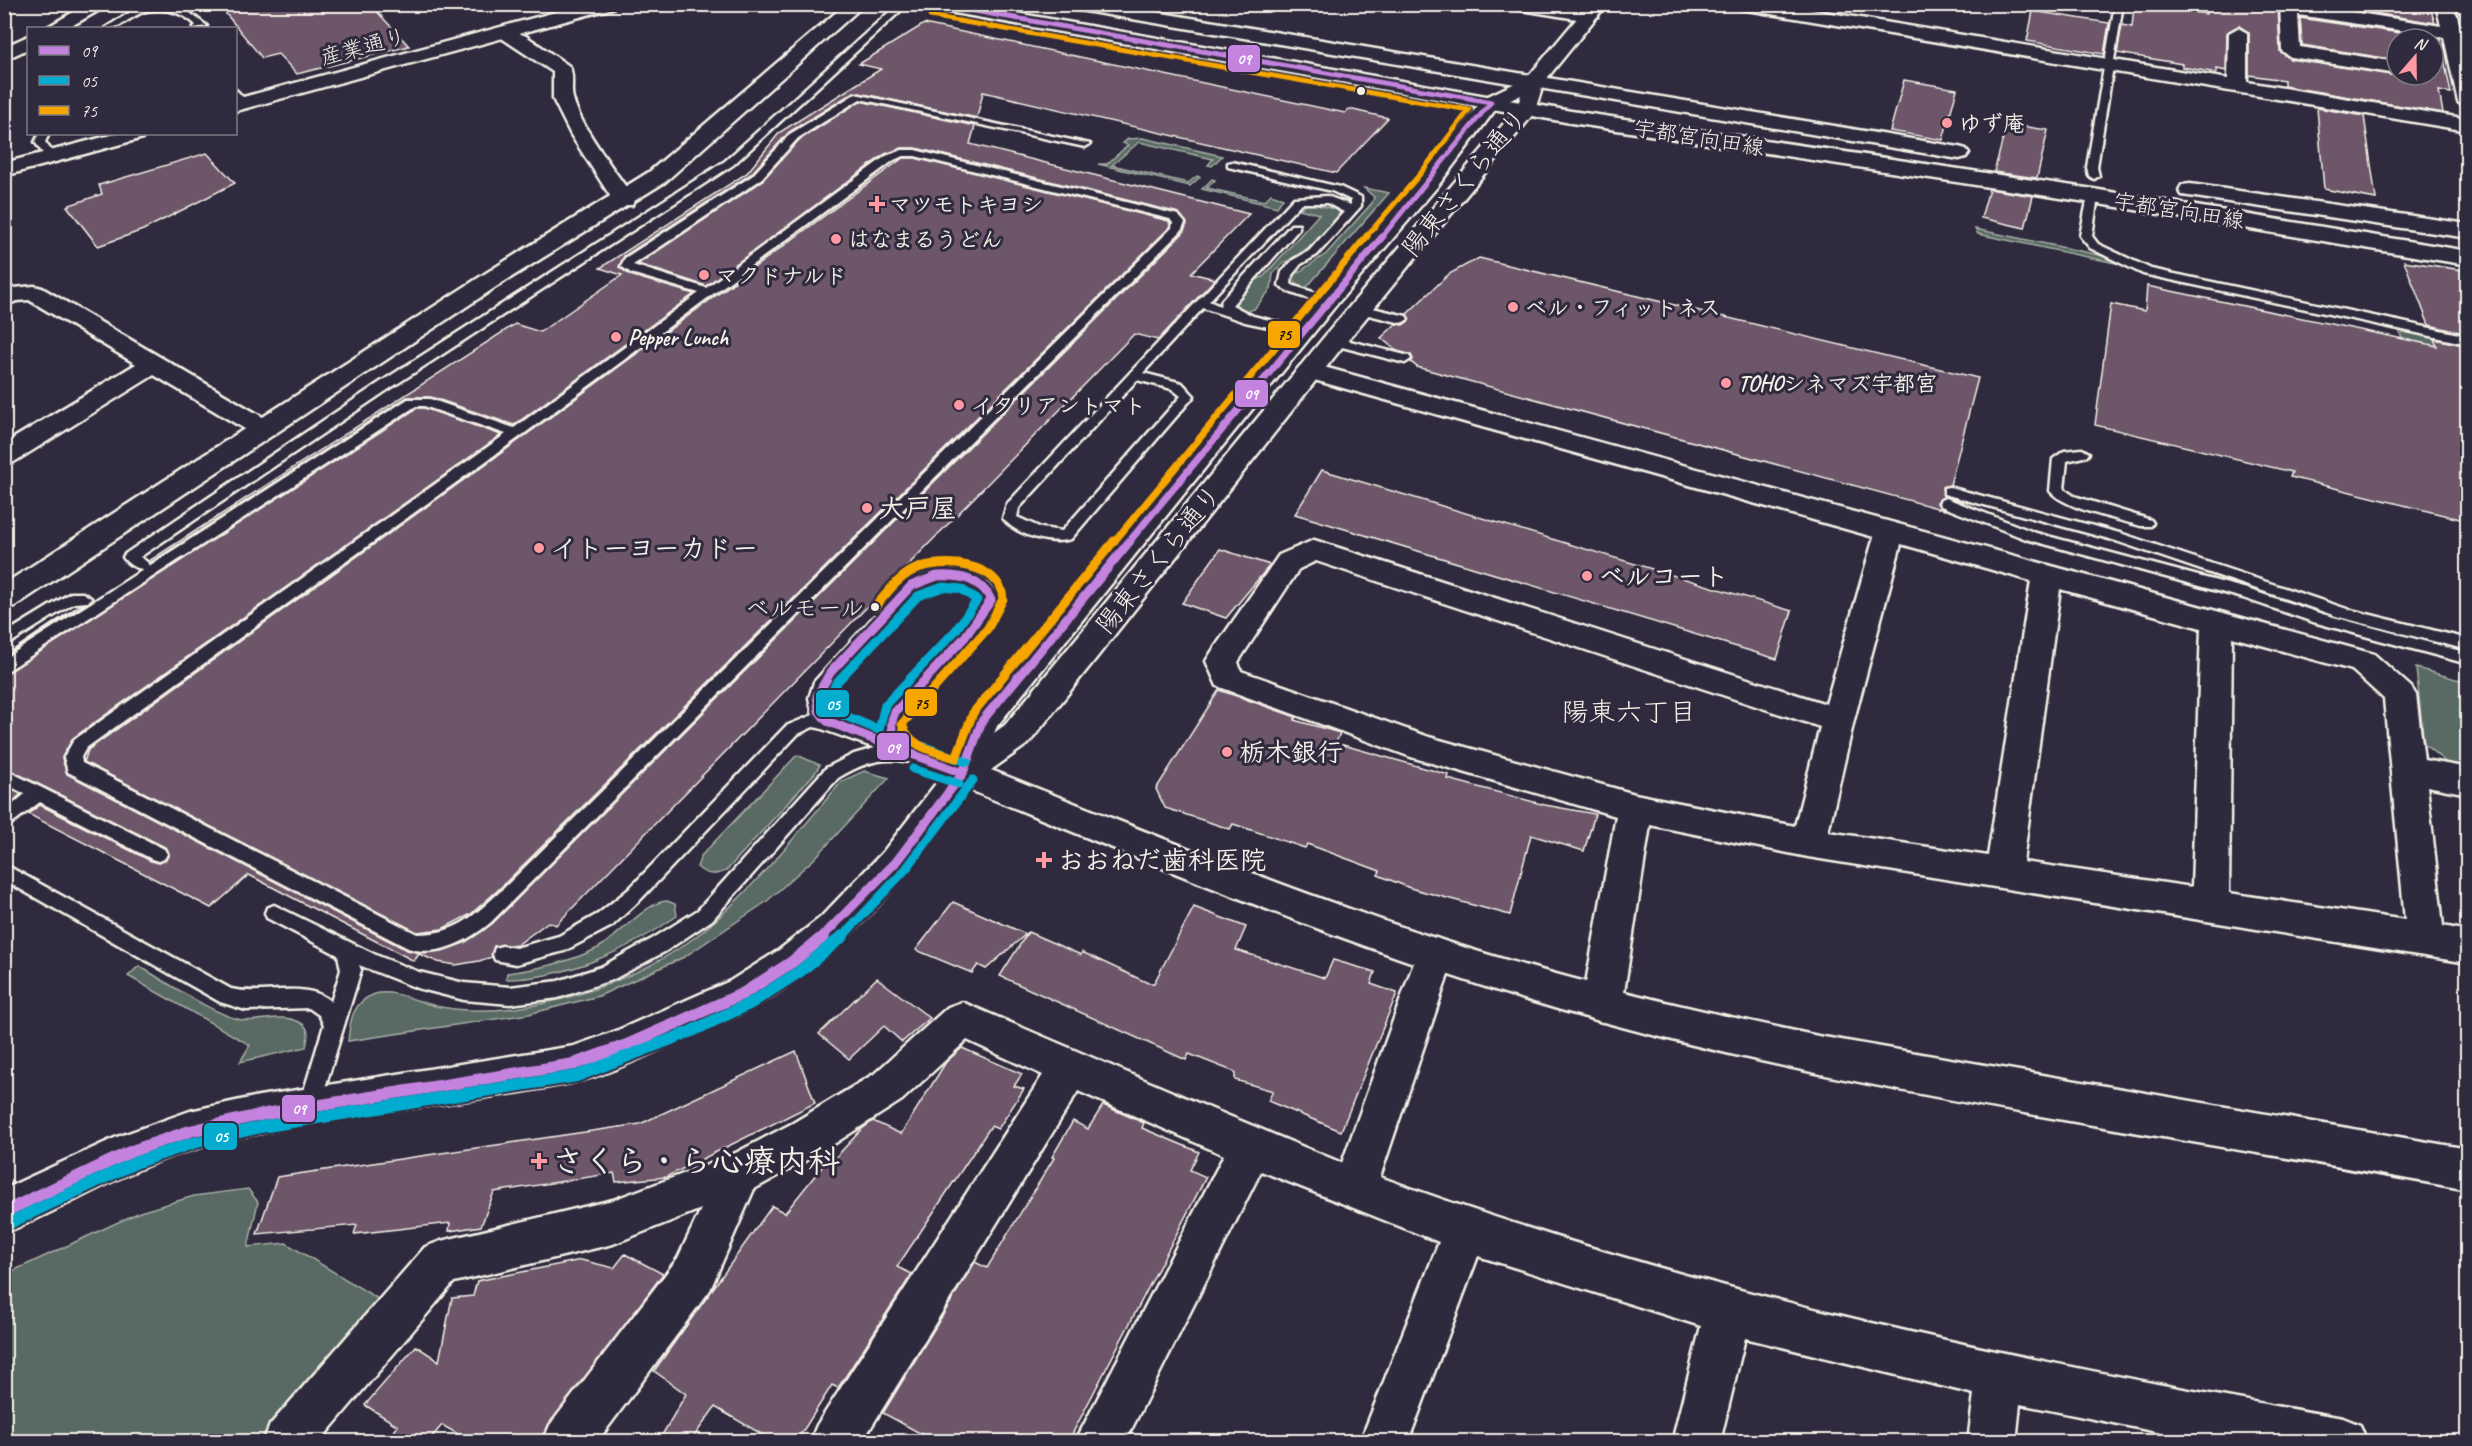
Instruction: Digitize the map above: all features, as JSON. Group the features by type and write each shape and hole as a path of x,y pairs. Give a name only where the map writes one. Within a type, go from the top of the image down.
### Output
{"street":[{"path":"57,27 102,4"},
{"name":"産業通り","path":"238,101 506,33 607,4"},
{"path":"4,599 494,278 624,200 657,177 857,4"},
{"name":"宇都宮向田線","path":"932,4 1527,109 1782,151 2093,186 2468,258"},
{"name":"宇都宮向田線","path":"1073,4 1978,156"},
{"path":"1516,4 1594,10"},
{"path":"1741,4 2468,125"},
{"path":"2445,4 2468,102"},
{"path":"2385,66 2291,51 2289,6 2452,33"},
{"path":"1535,81 1594,10"},
{"path":"506,33 520,40 562,70 563,99 580,135 624,200"},
{"path":"2237,86 2238,33"},
{"path":"4,55 27,43"},
{"path":"2445,76 2462,79"},
{"name":"陽東さくら通り","path":"4,1212 132,1151 190,1131 309,1107 574,1064 637,1041 744,993 792,962 834,928 866,897 896,862 963,772 982,721 1428,182 1491,102 1535,81"},
{"name":"陽東さくら通り","path":"963,772 1017,734 1309,371 1527,109 1535,81"},
{"path":"4,170 132,135"},
{"name":"宇都宮向田線","path":"2071,172 2093,186 2116,179"},
{"name":"宇都宮向田線","path":"2174,187 2468,231"},
{"path":"4,299 12,294 34,293 264,429"},
{"path":"4,456 154,364"},
{"path":"1309,371 2363,662 2400,695 2426,939"},
{"path":"1808,843 1838,720 1890,533"},
{"path":"1838,720 1314,550 1289,562 1222,661 1228,678 1422,748 1635,808 1808,843 2468,947"},
{"path":"2003,873 2047,576"},
{"path":"2210,905 2217,623"},
{"path":"2409,770 2468,781"},
{"path":"963,772 1278,898 1436,954 1602,1005 1745,1040 1908,1073 2346,1146 2468,1170"},
{"path":"1602,1005 1635,808"},
{"path":"1355,1187 1436,954"},
{"path":"287,1442 441,1263 613,1222 739,1174 808,1137 888,1087 962,1019 1250,1148 1466,1229 1595,1273 1728,1311 2000,1376 2285,1437 2343,1442"},
{"path":"834,1442 1070,1068"},
{"path":"1099,1442 1250,1148"},
{"path":"567,1442 694,1274 739,1174"},
{"path":"1384,1442 1466,1229"},
{"path":"1696,1442 1728,1311"},
{"path":"1992,1442 2000,1376"}],"lane":[{"path":"142,565 130,557 381,388 729,163 904,4"},
{"path":"2119,4 2092,167 2093,186 2086,236 2094,246 2147,272 2468,340"},
{"path":"112,27 143,9 182,10 190,13 202,26 200,27"},
{"path":"708,292 634,271 627,266 629,260 756,178 794,136 858,96 1085,144"},
{"path":"44,135 40,142 51,157"},
{"path":"902,153 915,153 1163,215 1174,218 1179,223 1177,229 514,889 461,936 439,943 416,942 74,767 72,757 80,744 516,433 890,158 902,153"},
{"path":"1232,165 1349,194 1357,199 1356,206 1313,253 1297,262 1286,274 1285,285 1290,289 1329,299"},
{"path":"1135,375 1177,386 1188,396 1066,536 1015,524 1010,518 1012,507 1135,375 1203,306 1298,200 1308,198 1341,204 1350,213"},
{"path":"1249,318 1226,307 1226,303 1295,227"},
{"path":"1203,306 1302,332"},
{"path":"1360,309 1402,319"},
{"path":"1334,341 1405,359"},
{"path":"4,667 413,402 425,402 516,433"},
{"path":"2082,453 2060,459 2057,491 2069,500 2146,523"},
{"path":"2468,645 2344,613 2118,537 1947,497 2031,536 2247,594 2318,618 2468,659"},
{"path":"835,726 825,720 817,704 820,686 826,676 911,586 921,580 943,574 969,579 986,590 991,597 991,604 978,622 895,712 890,721 892,738 908,754"},
{"path":"4,642 72,598 83,598"},
{"path":"502,954 516,957 564,943 605,920 634,894 792,730 812,721 835,726 963,772"},
{"path":"274,913 396,975 443,989 480,995 519,994 579,985 631,964 704,915 832,773 850,761 871,753 908,754"},
{"path":"4,775 158,854"},
{"path":"4,822 33,799 34,790"},
{"path":"4,871 227,996 246,1001 310,999 320,1003 330,1012 334,1025"},
{"path":"309,1107 351,970 347,952"}],"green space":[{"path":"1143,138 1222,156 1212,166 1208,165 1213,159 1139,142 1112,165 1188,183 1197,176 1200,177 1190,186 1098,164 1107,164 1128,145 1123,143 1128,139"},
{"path":"1212,179 1215,180 1207,188 1264,201 1271,194 1283,198 1277,207 1202,189"},
{"path":"1364,188 1389,193 1306,288 1298,285 1293,279 1296,274 1326,254 1372,203 1374,197"},
{"path":"1307,204 1338,210 1340,216 1317,242 1283,264 1273,274 1271,289 1254,309 1247,311 1237,308 1235,302 1253,281 1263,277 1319,214 1299,209"},
{"path":"1975,229 2104,256 2120,264 1978,234"},
{"path":"2399,329 2467,344 2467,353 2402,339"},
{"path":"2416,668 2467,682 2467,767 2448,764 2424,744"},
{"path":"797,755 820,765 815,773 726,871 710,874 697,867 701,856"},
{"path":"864,771 889,778 815,858 766,902 684,957 599,996 529,1014 348,1041 351,1019 357,1007 367,997 375,994 391,993 453,1009 516,1008 586,992 651,965 691,940 727,910 778,856 842,781"},
{"path":"667,901 675,904 677,916 617,951 551,974 506,979 507,973 554,964 598,948 642,913"},
{"path":"139,966 204,1005 231,1017 249,1021 286,1018 301,1023 308,1031 306,1047 240,1062 250,1045 128,976"},
{"path":"248,1189 258,1202 248,1247 286,1243 383,1302 258,1441 5,1441 4,1275 140,1212 194,1196"}],"building":[{"path":"218,4 370,4 409,46 297,74 278,54 262,58"},
{"path":"2134,4 2206,14 2207,4 2278,4 2280,51 2290,59 2385,74 2385,87 2445,87 2445,64 2451,93 2439,91 2443,113 2284,86 2284,80 2249,75 2249,33 2239,26 2227,33 2226,71 2217,69 2217,73 2182,67 2182,64 2117,53 2122,25 2132,27"},
{"path":"2319,4 2429,4 2435,23"},
{"path":"2033,11 2109,23 2104,54 2027,41"},
{"path":"2300,18 2385,31 2385,58 2302,45"},
{"path":"924,24 1345,113 1349,109 1388,118 1336,173 983,92 977,118 854,92 789,132 751,174 624,256 619,267 630,275 694,294 514,425 431,397 407,397 150,563 149,561 515,324 540,332 622,275 600,268 747,173 780,132 881,69 859,64"},
{"path":"1904,80 1957,89 1943,140 1890,131"},
{"path":"860,101 975,126 970,144 1249,214 1191,273 1215,279 1158,340 1134,334 556,925 548,922 517,945 494,946 492,957 479,961 456,965 438,962 419,954 414,961 249,875 211,908 28,814 40,805 151,861 159,863 166,860 169,853 165,847 4,767 4,675 417,408 424,408 501,435 73,738 62,758 67,774 407,950 419,953 442,951 464,943 492,924 1183,233 1187,224 1179,213 916,148 902,148 885,154 706,286 638,264 761,182 799,140"},
{"path":"2317,108 2364,116 2376,199 2324,189"},
{"path":"2007,124 2048,130 2037,178 1994,172"},
{"path":"207,153 235,183 143,230 98,246 67,206 102,194 99,185"},
{"name":"ベルモール","path":"903,158 915,158 1169,221 1170,227 498,890 471,914 442,929 417,932 84,762 88,750 522,438"},
{"path":"1989,189 2033,196 2025,228 1981,218"},
{"name":"TOHOシネマズ宇都宮","path":"1479,258 1978,378 1950,485 1942,487 1944,496 1937,502 1944,510 1417,367 1411,362 1413,359 1411,355 1397,351 1381,338 1396,324 1403,325 1409,321 1407,314 1449,274"},
{"path":"2404,261 2468,271 2468,334 2429,325"},
{"path":"2147,286 2437,346 2434,339 2468,346 2468,521 2290,477 2292,472 2095,425 2111,304 2145,311"},
{"name":"ベルコート","path":"1322,470 1792,611 1777,659 1295,514"},
{"path":"1220,549 1270,565 1226,618 1182,603"},
{"path":"85,604 4,656 80,605"},
{"path":"1219,690 1296,717 1294,720 1340,733 1336,743 1449,775 1448,779 1545,805 1595,814 1584,851 1531,835 1510,915 1410,888 1378,875 1380,871 1307,844 1305,848 1233,824 1230,829 1165,808 1156,789"},
{"path":"4,786 21,794 10,804 4,801"},
{"path":"953,902 1026,934 986,969 978,965 972,973 916,950"},
{"path":"1194,907 1246,927 1236,950 1325,978 1333,960 1375,972 1371,984 1397,993 1341,1131 1268,1101 1273,1091 1235,1080 1235,1072 1189,1054 1186,1060 1000,976 1028,932 1081,955 1082,952 1148,983 1154,983"},
{"path":"877,978 930,1018 902,1042 884,1026 849,1059 819,1034"},
{"path":"962,1048 1022,1074 1014,1086 1024,1089 998,1129 991,1126 897,1267 912,1274 838,1388 832,1385 796,1442 775,1442 715,1407 690,1442 658,1442 686,1394 654,1371 772,1206 785,1213 833,1153 835,1158 862,1129 873,1121 901,1134 946,1062"},
{"path":"796,1051 815,1103 666,1177 616,1182 614,1173 494,1192 481,1226 449,1231 450,1223 354,1234 357,1225 257,1234 277,1177 640,1124"},
{"path":"1103,1105 1144,1123 1142,1128 1199,1152 1190,1170 1206,1177 1068,1442 936,1442 883,1413 975,1262 987,1268 1054,1158 1052,1157 1073,1121 1088,1129"},
{"path":"625,1254 663,1274 537,1442 472,1442 442,1425 428,1442 386,1442 398,1426 365,1405 416,1346 439,1361 452,1298 473,1296 477,1281 581,1260 614,1268"}],"transit line":[{"name":"09","path":"4,1212 132,1151 190,1131 259,1115 574,1064 627,1045 744,993 792,962 834,928 896,862 963,773 982,721 1329,299 1429,182 1491,102 935,4"},
{"name":"75","path":"875,607 904,576 926,566 939,564 966,566 989,575 998,584 1003,599 1001,608 993,621 902,724 904,732 915,743 956,758 973,713 1320,291 1420,174 1469,110 930,16"},
{"name":"09","path":"937,576 961,577 976,582 983,587 991,600 965,637 895,712 891,724 892,734 906,752 827,721 819,711 817,696 830,673 911,586 937,576"},
{"name":"05","path":"943,587 961,589 977,600 956,630 885,705 879,730 836,712 830,698 836,683 918,596 943,587"},
{"name":"05","path":"922,746 967,762"},
{"name":"09","path":"906,752 963,773"},
{"name":"05","path":"913,769 959,784"},
{"name":"05","path":"9,1223 137,1162 193,1143 261,1127 577,1076 692,1031 751,1003 799,972 842,937 906,869 973,780"}],"place":[{"name":"ゆず庵","path":"1947,123"},
{"name":"マツモトキヨシ","path":"877,204"},
{"name":"はなまるうどん","path":"836,239"},
{"name":"マクドナルド","path":"704,275"},
{"name":"ベル・フィットネス","path":"1513,307"},
{"name":"Pepper Lunch","path":"616,337"},
{"name":"TOHOシネマズ宇都宮","path":"1726,383"},
{"name":"イタリアントマト","path":"959,405"},
{"name":"大戸屋","path":"867,508"},
{"name":"イトーヨーカドー","path":"539,548"},
{"name":"ベルコート","path":"1587,576"},
{"name":"ベルモール","path":"875,607"},
{"name":"栃木銀行","path":"1227,752"},
{"name":"おおねだ歯科医院","path":"1044,860"},
{"name":"さくら・ら心療内科","path":"539,1161"}],"district":[{"name":"陽東六丁目","path":"1629,712"}]}
